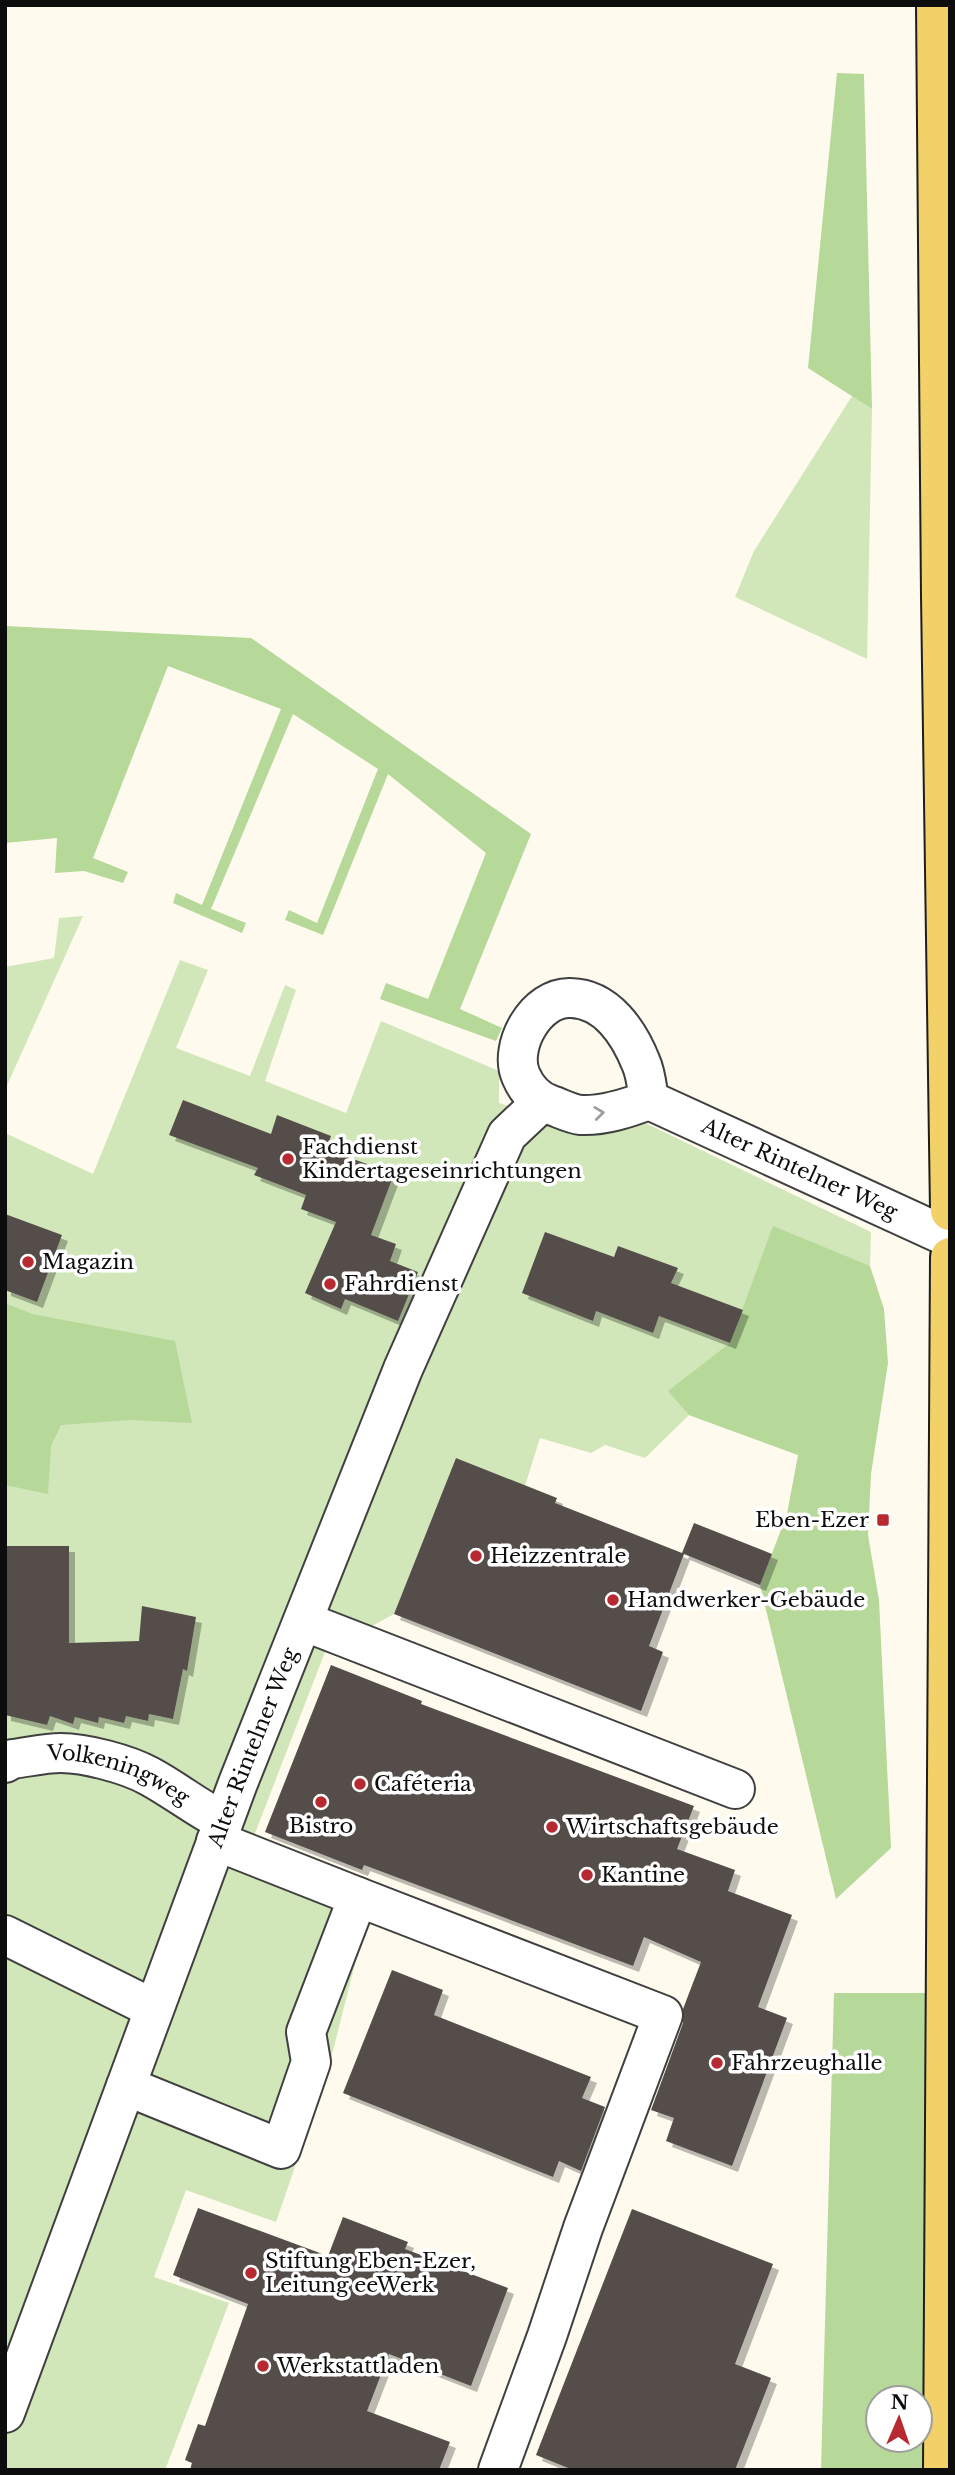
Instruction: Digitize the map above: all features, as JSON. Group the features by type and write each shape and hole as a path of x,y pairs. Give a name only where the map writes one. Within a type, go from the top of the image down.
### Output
{"main road":[{"path":"936,5 950,1211"},
{"path":"943,2470 950,1257"}],"street":[{"path":"570,997 600,1006 623,1027 642,1065 649,1100 620,1110 580,1115 542,1102 527,1089 519,1072 519,1048 524,1029 538,1012 554,1002 570,997"},
{"name":"Alter Rintelner Weg","path":"649,1100 950,1238"},
{"name":"Alter Rintelner Weg","path":"5,2413 220,1831 403,1369 507,1135 542,1102"},
{"path":"303,1621 734,1789"},
{"name":"Volkeningweg","path":"5,1763 12,1759 61,1753 109,1762 146,1774 202,1811 220,1831 358,1897 663,2015 583,2228 498,2470"},
{"path":"126,2086 281,2149 311,2062 306,2032 358,1897"},
{"path":"5,1936 154,2009"}],"green space":[{"path":"837,73 864,74 872,409 808,368"},
{"path":"852,396 872,409 867,659 735,597 754,551"},
{"path":"5,626 251,638 531,834 460,1009 502,1028 496,1041 380,999 386,983 428,999 486,853 388,774 323,935 285,920 289,910 317,923 378,769 293,714 211,909 246,923 242,933 173,903 176,893 202,905 281,709 168,666 93,858 128,872 123,883 84,871 55,873 57,838 5,843"},
{"path":"83,916 5,1090 5,967 54,958 59,918"},
{"path":"180,960 208,970 176,1048 250,1076 285,985 296,990 265,1081 346,1113 381,1021 499,1071 499,1103 567,1125 639,1120 871,1232 870,1266 798,1455 689,1415 645,1458 605,1445 591,1453 540,1438 525,1486 456,1458 394,1614 325,1652 242,1867 366,1921 327,2074 276,2222 186,2190 154,2277 229,2303 165,2470 5,2470 5,1133 93,1174"},
{"path":"773,1226 870,1266 884,1309 888,1363 871,1474 868,1535 879,1600 891,1848 836,1899 760,1585 787,1514 798,1455 689,1415 668,1391 730,1343"},
{"path":"5,1303 32,1314 175,1341 192,1423 130,1420 61,1425 51,1446 48,1494 5,1485"},
{"path":"834,1993 946,1993 931,2384 864,2384 864,2454 929,2454 928,2470 821,2470"}],"building":[{"path":"183,1100 271,1134 277,1115 331,1136 326,1149 394,1174 371,1235 396,1244 390,1261 418,1272 398,1321 345,1299 341,1309 305,1293 336,1222 301,1209 306,1195 254,1175 258,1168 169,1135"},
{"name":"Magazin","path":"5,1214 62,1235 37,1302 5,1290"},
{"path":"545,1232 614,1257 618,1246 678,1268 671,1283 743,1310 730,1343 659,1316 653,1333 596,1311 593,1321 522,1293"},
{"path":"456,1458 557,1498 555,1503 682,1553 694,1523 772,1554 760,1585 684,1554 649,1646 663,1652 641,1711 394,1614"},
{"path":"5,1546 69,1546 69,1643 139,1641 142,1606 196,1617 187,1671 183,1669 173,1719 149,1714 148,1721 126,1716 124,1723 99,1717 98,1723 75,1717 73,1724 50,1716 47,1725 5,1715"},
{"path":"331,1665 422,1701 421,1704 694,1806 677,1849 735,1870 728,1891 792,1915 758,2007 787,2018 732,2166 666,2141 674,2118 651,2110 683,2023 683,2009 701,1962 644,1937 633,1966 364,1865 362,1870 265,1832"},
{"path":"392,1970 443,1990 434,2015 591,2077 582,2098 605,2107 581,2171 559,2161 553,2177 343,2093"},
{"path":"198,2208 328,2256 343,2217 408,2242 405,2249 508,2288 471,2386 389,2354 367,2411 450,2442 439,2470 190,2470 192,2463 185,2460 198,2424 205,2426 248,2304 173,2275"},
{"path":"632,2209 773,2264 735,2364 771,2378 735,2470 573,2470 536,2455"}],"place":[{"name":"Fachdienst Kindertageseinrichtungen","path":"288,1159"},
{"name":"Magazin","path":"28,1262"},
{"name":"Fahrdienst","path":"330,1284"},
{"name":"Eben-Ezer","path":"883,1520"},
{"name":"Heizzentrale","path":"476,1556"},
{"name":"Handwerker-Gebäude","path":"613,1600"},
{"name":"Caféteria","path":"360,1784"},
{"name":"Bistro","path":"321,1802"},
{"name":"Wirtschaftsgebäude","path":"552,1827"},
{"name":"Kantine","path":"587,1875"},
{"name":"Fahrzeughalle","path":"717,2063"},
{"name":"Stiftung Eben-Ezer, Leitung eeWerk","path":"251,2273"},
{"name":"Werkstattladen","path":"263,2366"}]}
